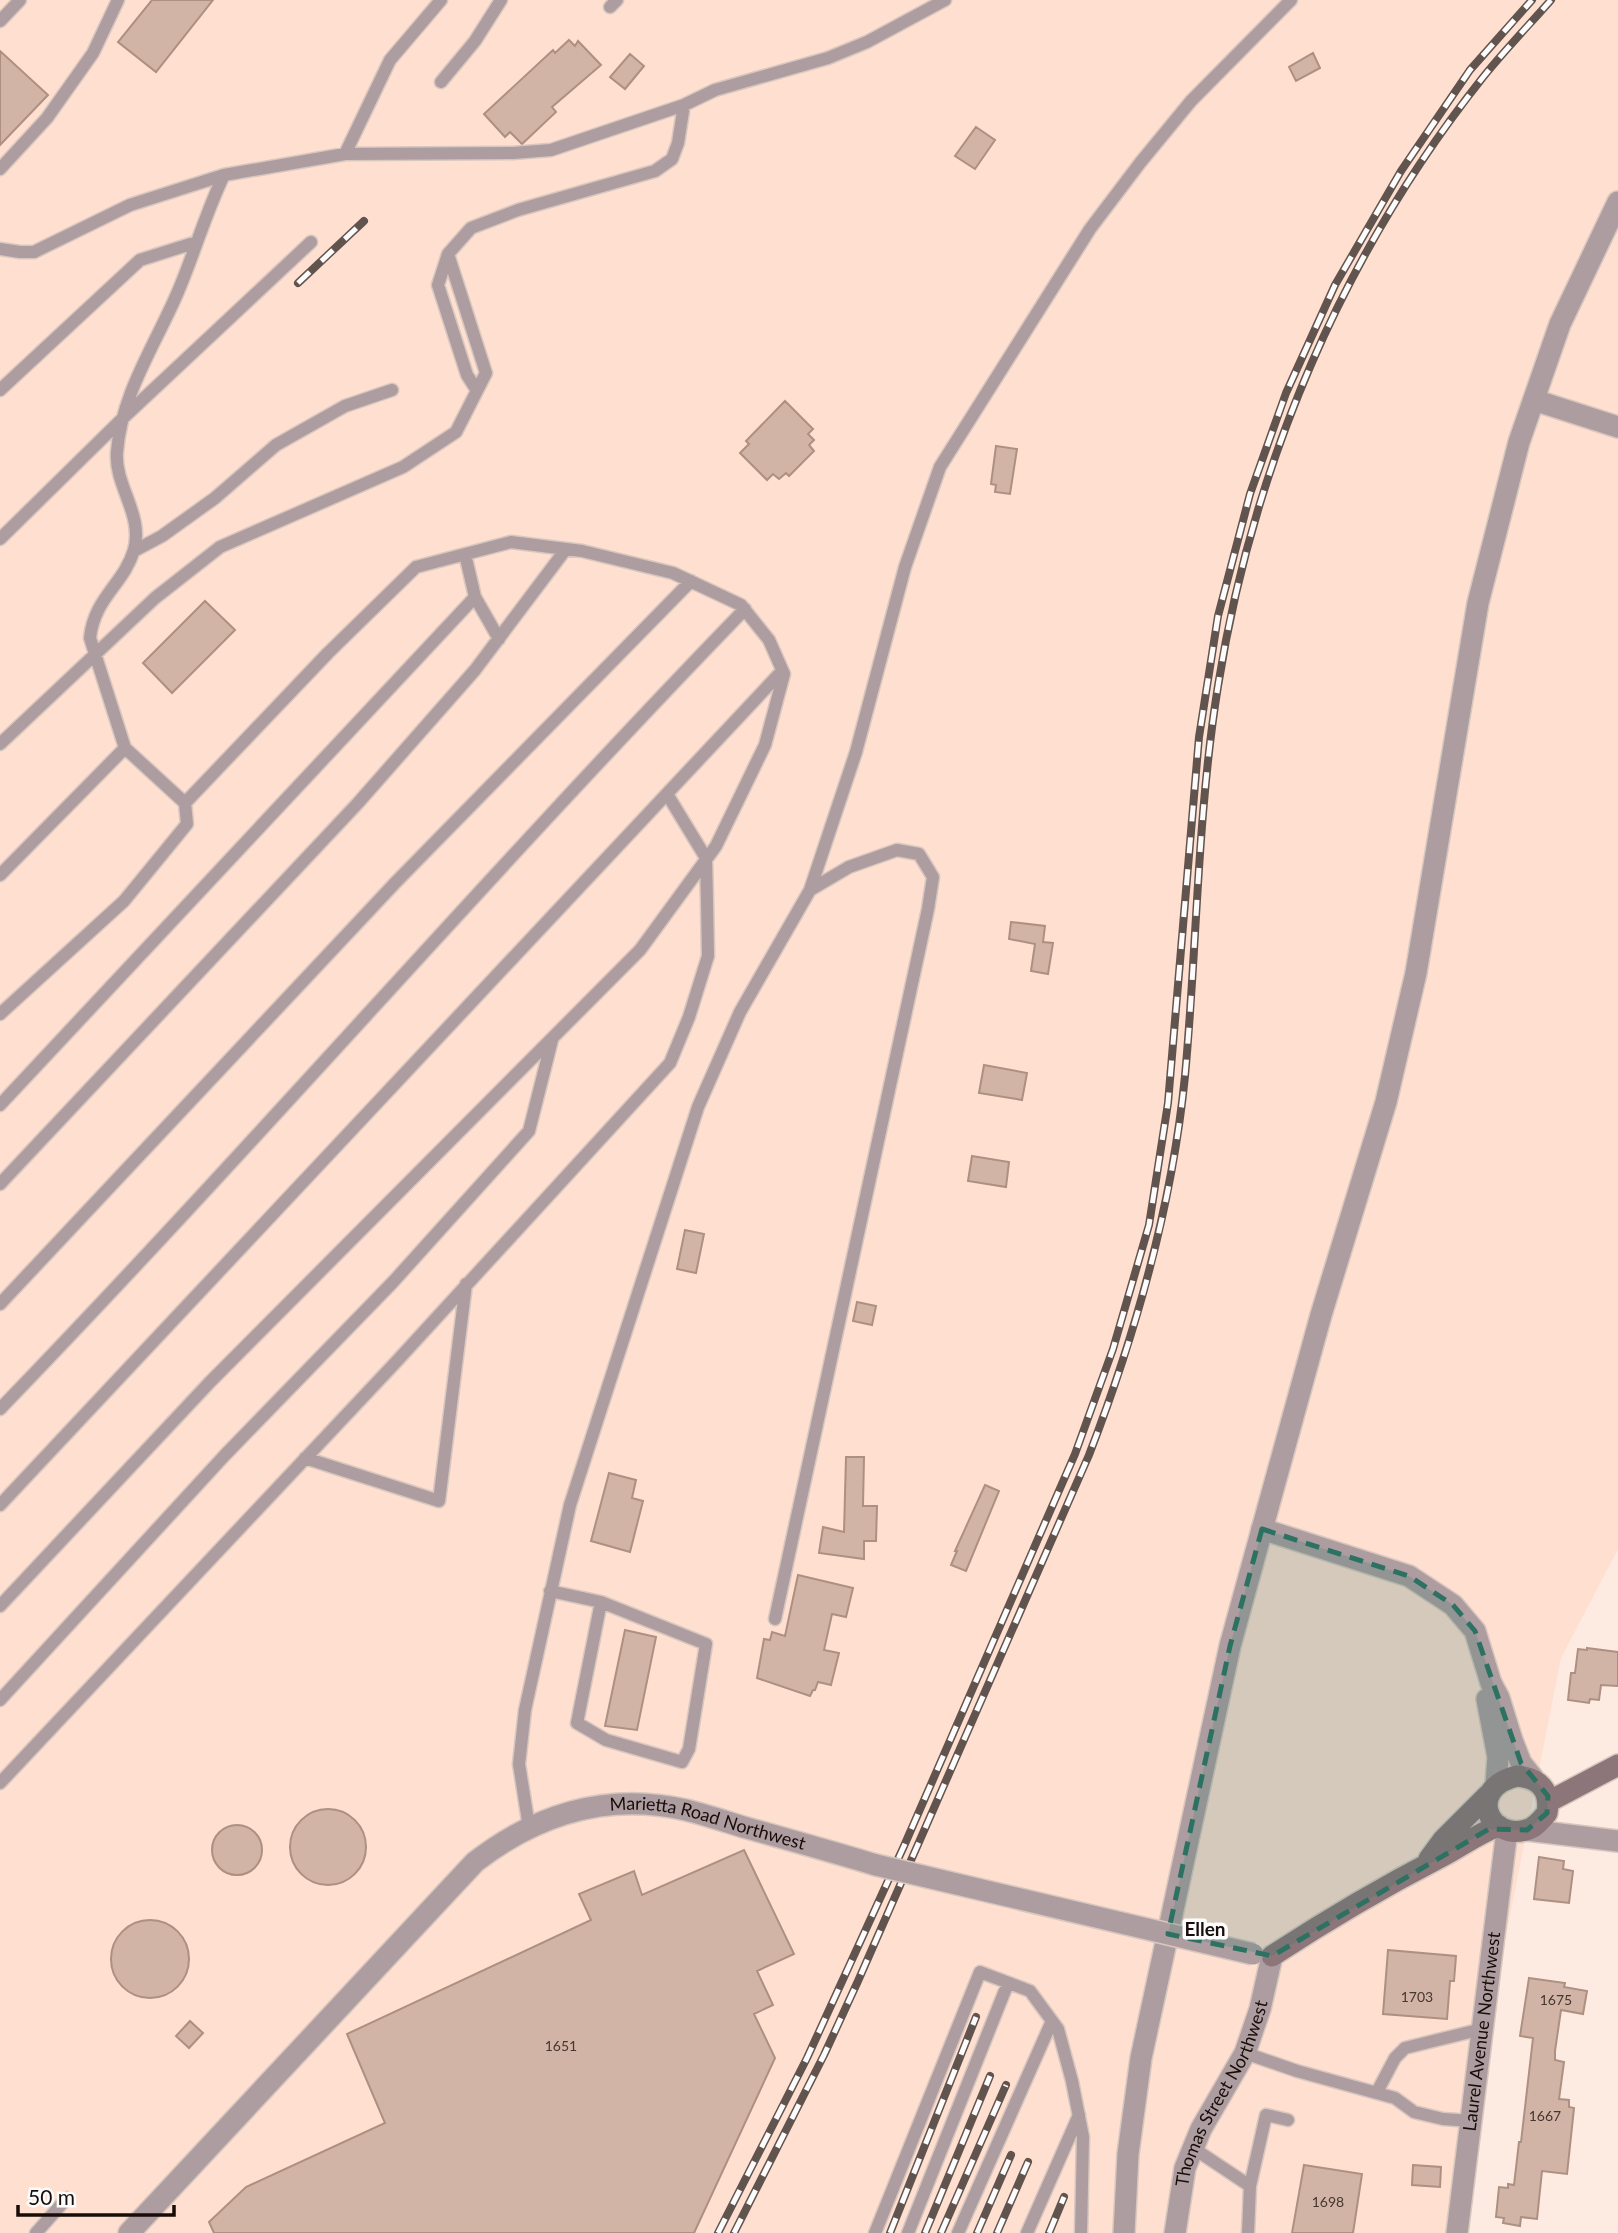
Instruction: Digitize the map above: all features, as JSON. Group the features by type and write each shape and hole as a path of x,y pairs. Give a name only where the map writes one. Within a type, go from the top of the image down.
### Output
{"main road":[{"path":"1543,1795 1592,1778 1618,1765"},
{"path":"1424,1866 1443,1840 1492,1790 1517,1776 1543,1795"},
{"path":"1492,1790 1488,1812 1511,1829"},
{"path":"1263,1955 1312,1930 1468,1840 1537,1824 1543,1795"}],"street":[{"path":"1124,2233 1128,2154 1141,2057 1230,1646 1321,1315 1386,1102 1416,973 1478,603 1519,442 1560,324 1618,202"},
{"path":"1534,400 1618,426"},
{"path":"1262,1529 1366,1560 1409,1576 1453,1605 1475,1631 1521,1763 1576,1835"},
{"path":"1491,1683 1487,1698 1498,1757 1492,1790"},
{"name":"Marietta Road Northwest","path":"129,2233 475,1863 500,1843 529,1827 588,1807 636,1803 683,1810 876,1865 1263,1955"},
{"path":"1511,1829 1618,1841"},
{"name":"Laurel Avenue Northwest","path":"1457,2233 1482,2029 1511,1829"},
{"name":"Thomas Street Northwest","path":"1175,2233 1185,2168 1201,2129 1245,2053 1260,2009 1263,1955"}],"lane":[{"path":"0,21 20,0"},
{"path":"0,169 47,118 93,53 118,0"},
{"path":"345,154 390,60 442,0"},
{"path":"441,82 475,41 501,0"},
{"path":"0,249 34,252 130,205 224,175 345,154 513,153 551,150 684,105 715,90 828,58 890,31 945,0"},
{"path":"529,1827 519,1764 525,1710 570,1505 698,1107 740,1012 810,890 856,752 905,567 940,467 1090,229 1191,101 1291,0"},
{"path":"476,390 467,375 438,285 449,254 471,228 518,210 654,171 672,159 684,105"},
{"path":"0,1014 124,901 187,824 185,803 125,748 90,638 91,622 97,608 128,565 134,551 136,524 117,453 125,407 178,292 210,203 224,175"},
{"path":"0,390 140,260 197,242"},
{"path":"0,539 123,418 311,242"},
{"path":"0,744 155,598 220,547 403,467 456,432 486,373 449,254"},
{"path":"134,551 163,536 215,498 276,444 345,406 392,390"},
{"path":"0,1606 210,1382 640,950 716,845 765,745 781,685 782,671 769,640 741,604 691,580 673,573 566,549 511,542 416,567 328,653 185,803"},
{"path":"0,1184 358,803 475,670 566,549"},
{"path":"465,554 475,597 499,639"},
{"path":"0,1304 396,882 691,580"},
{"path":"0,1105 475,597"},
{"path":"0,1409 110,1296 631,727 745,609"},
{"path":"0,1505 782,671"},
{"path":"0,875 125,748"},
{"path":"0,1783 670,1063 689,1017 708,956 706,858 667,794"},
{"path":"775,1619 929,909 933,877 919,854 897,850 849,867 810,890"},
{"path":"0,1700 225,1455 393,1282 529,1131 553,1038"},
{"path":"305,1458 439,1501 466,1284"},
{"path":"550,1591 601,1602 706,1644 689,1749 682,1762 606,1740 577,1723 601,1602"},
{"path":"875,2233 980,1972 1030,1991 1058,2029 1083,2137 1081,2233"},
{"path":"908,2233 1008,1983"},
{"path":"958,2233 1052,2021"},
{"path":"1377,2092 1395,2058 1405,2048 1482,2029"},
{"path":"1245,2053 1297,2071 1395,2098 1414,2112 1443,2119 1471,2121"},
{"path":"1027,2233 1079,2115"},
{"path":"1248,2233 1250,2186 1266,2115 1288,2120"},
{"path":"1193,2148 1250,2186"},
{"path":"36,2233 67,2198"}],"highlighted area":[{"path":"1262,1529 1409,1576 1453,1605 1475,1631 1521,1763 1548,1796 1547,1813 1527,1830 1489,1829 1272,1956 1168,1934 1230,1646"}],"shaded area":[{"path":"0,0 1618,0 1618,1549 1561,1658 1447,2233 0,2233"}],"building":[{"path":"152,0 213,0 156,72 118,42"},
{"path":"569,40 575,46 578,41 601,65 552,107 556,112 522,144 510,132 505,137 484,114 553,50 555,53"},
{"path":"0,51 48,95 0,145"},
{"path":"1313,53 1320,68 1296,81 1289,67"},
{"path":"630,54 644,66 625,89 610,77"},
{"path":"976,127 995,140 975,169 955,156"},
{"path":"785,401 813,429 808,434 814,440 809,445 814,451 789,476 786,473 779,479 773,474 767,480 740,453 749,444 746,441"},
{"path":"996,446 1017,449 1010,494 995,492 996,485 991,484"},
{"path":"205,601 235,630 172,693 143,663"},
{"path":"1011,922 1045,926 1043,942 1053,943 1048,974 1031,971 1035,944 1009,939"},
{"path":"984,1065 1027,1073 1022,1100 979,1093"},
{"path":"972,1156 1009,1162 1006,1187 968,1181"},
{"path":"685,1230 704,1234 696,1273 677,1269"},
{"path":"857,1302 876,1306 872,1325 853,1321"},
{"path":"846,1457 864,1457 863,1506 877,1506 876,1541 864,1541 864,1559 819,1553 823,1527 844,1532"},
{"path":"609,1473 636,1480 632,1498 643,1501 630,1552 591,1541"},
{"path":"985,1485 999,1491 966,1571 951,1565"},
{"path":"798,1575 853,1588 846,1617 832,1614 824,1650 839,1653 831,1685 818,1682 810,1696 757,1678 764,1639 770,1640 772,1632 785,1636"},
{"path":"625,1630 656,1637 637,1730 605,1726"},
{"path":"1578,1649 1618,1652 1618,1686 1601,1685 1599,1700 1590,1699 1589,1703 1568,1700 1571,1673 1575,1673"},
{"path":"336,1809 349,1815 360,1826 366,1839 364,1862 349,1879 336,1885 320,1885 307,1879 292,1862 290,1839 296,1826 313,1811"},
{"path":"237,1825 255,1832 262,1850 255,1868 237,1875 219,1868 212,1850 219,1832"},
{"path":"744,1850 794,1954 757,1971 773,2005 754,2014 775,2058 694,2233 214,2233 209,2222 246,2187 385,2123 347,2034 591,1920 579,1894 634,1871 642,1895"},
{"path":"1539,1857 1564,1861 1563,1869 1573,1871 1569,1903 1534,1899"},
{"path":"150,1920 165,1923 177,1932 186,1944 189,1959 186,1974 177,1986 165,1995 150,1998 135,1995 123,1986 114,1974 111,1959 114,1944 123,1932 135,1923"},
{"path":"1388,1950 1456,1956 1454,1981 1450,1981 1447,2019 1383,2014"},
{"path":"1529,1978 1565,1983 1564,1987 1587,1991 1583,2014 1561,2010 1555,2051 1555,2060 1564,2062 1559,2099 1569,2100 1569,2107 1574,2108 1567,2174 1542,2171 1537,2219 1521,2217 1520,2226 1503,2223 1504,2218 1496,2217 1499,2187 1508,2188 1508,2184 1514,2185 1521,2142 1533,2038 1520,2036"},
{"path":"190,2021 203,2033 189,2048 176,2036"},
{"path":"1304,2165 1362,2174 1353,2233 1292,2233"},
{"path":"1413,2165 1441,2167 1440,2187 1412,2185"}],"railway":[{"path":"718,2233 807,2058 904,1846 1075,1454 1113,1349 1149,1225 1168,1103 1199,737 1218,616 1250,494 1286,393 1335,285 1401,171 1470,70 1532,0"},
{"path":"734,2233 824,2055 858,1981 1089,1455 1137,1316 1161,1221 1179,1125 1189,1028 1206,784 1218,686 1234,603 1254,522 1280,442 1311,364 1347,288 1388,215 1434,144 1484,76 1551,0"},
{"path":"298,283 364,221"},
{"path":"890,2233 976,2017"},
{"path":"925,2233 990,2076"},
{"path":"941,2233 1006,2085"},
{"path":"977,2233 1011,2155"},
{"path":"997,2233 1028,2162"},
{"path":"1049,2233 1064,2197"}],"district":[{"name":"Ellen","path":"1205,1929"}]}
